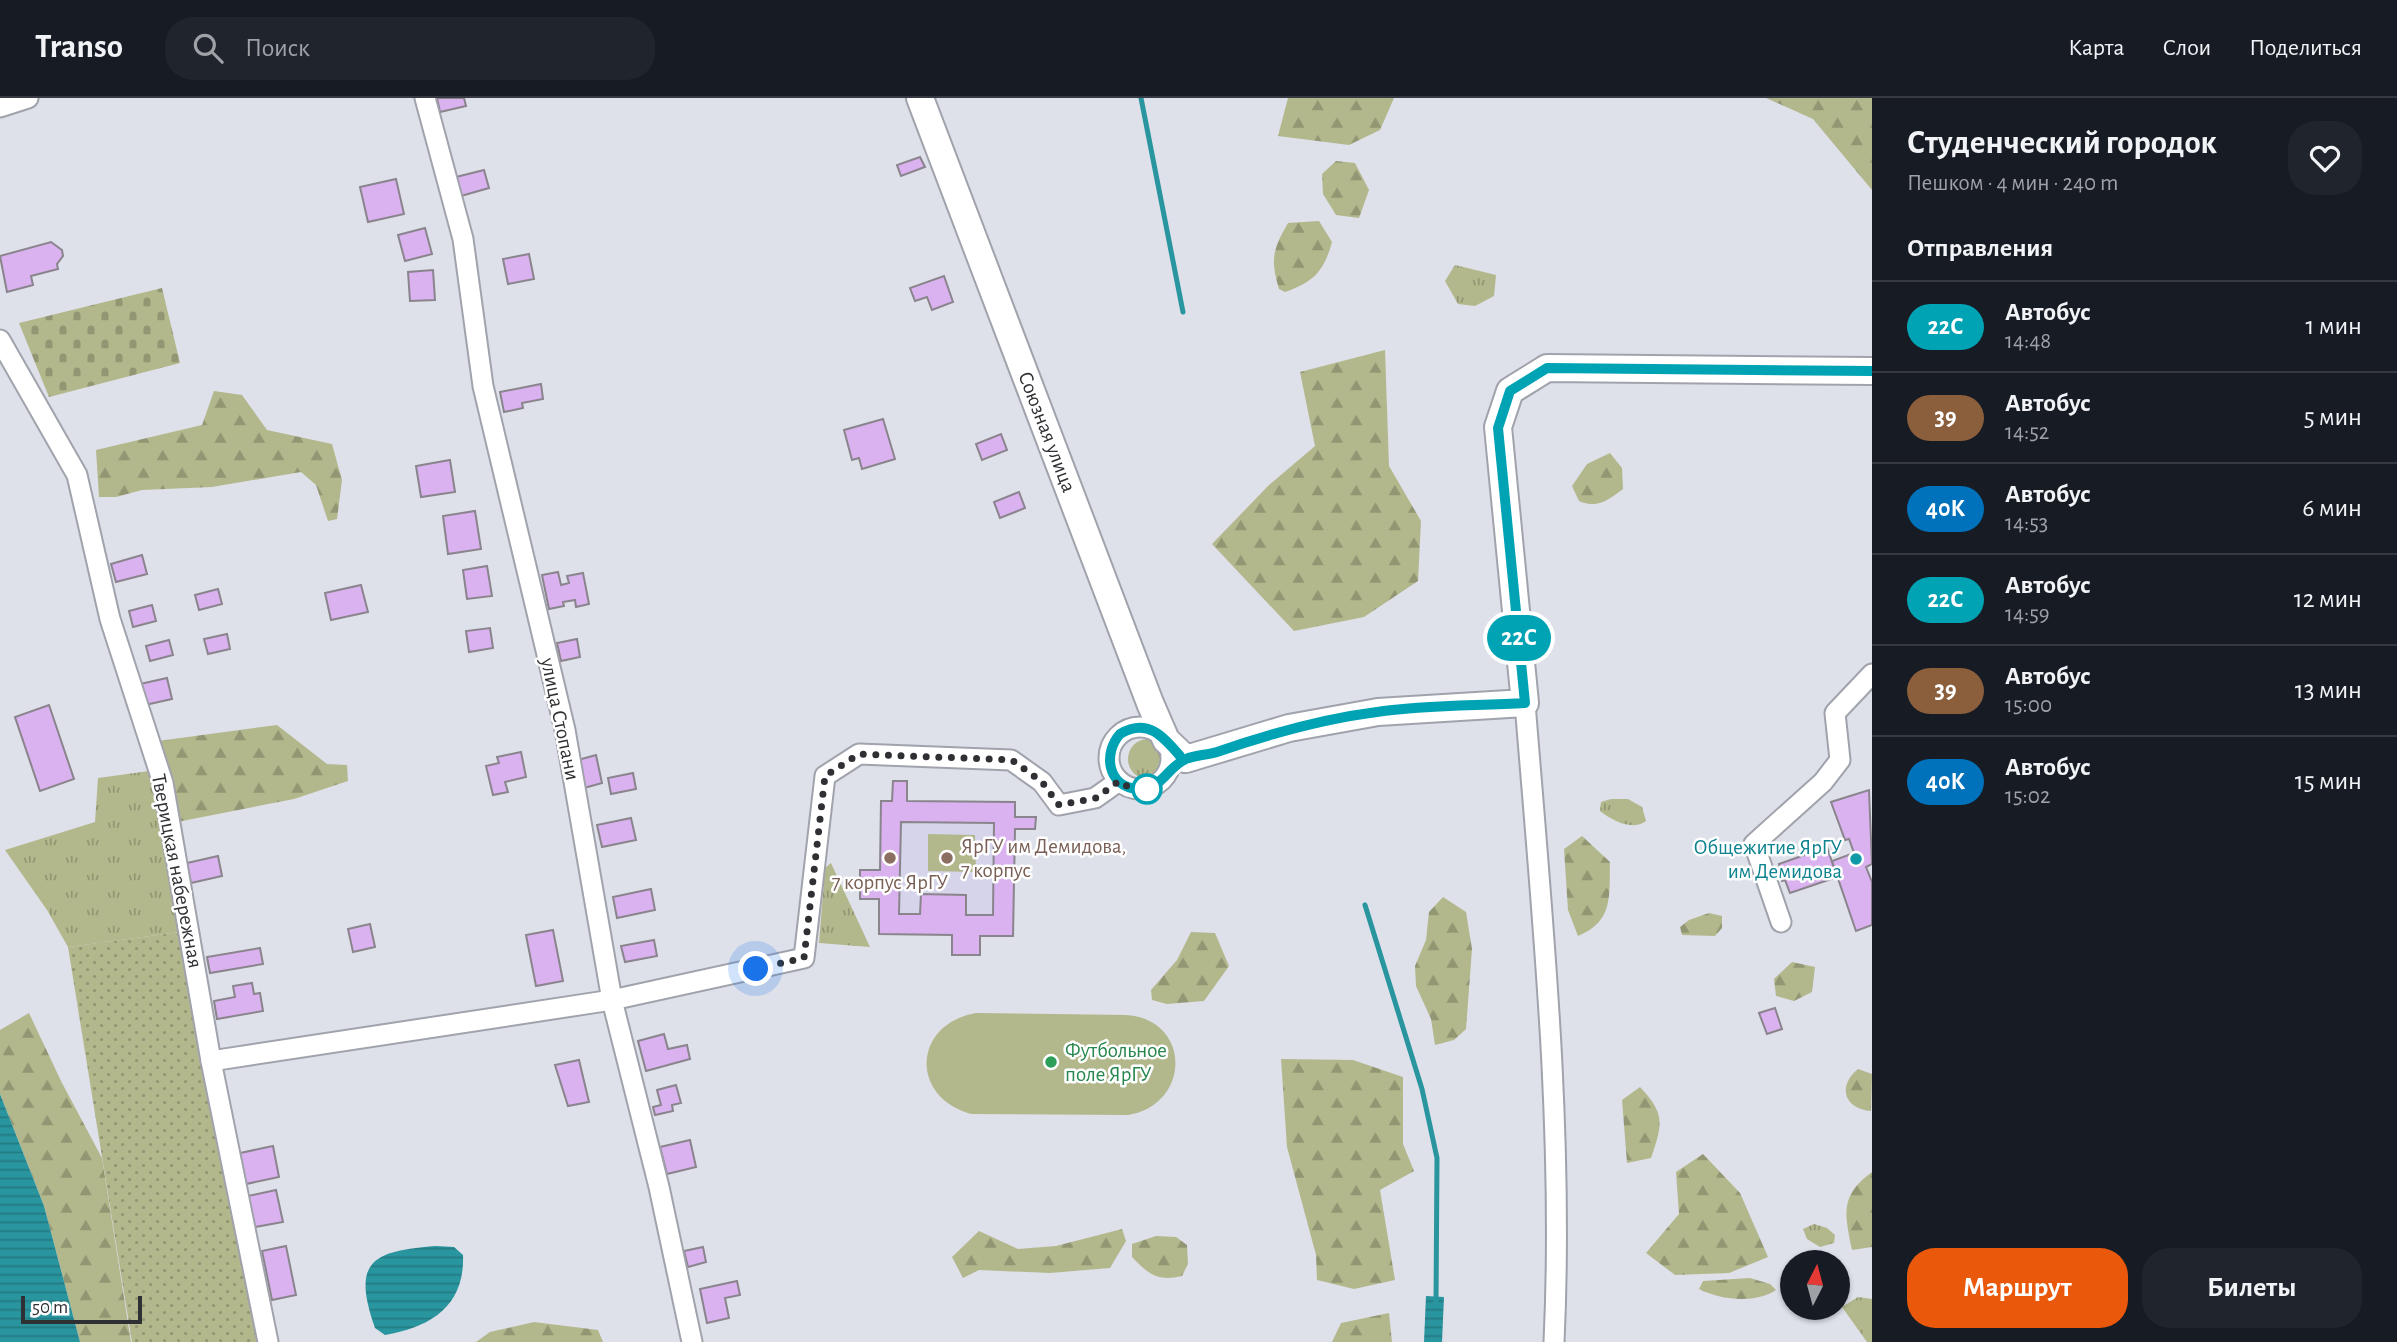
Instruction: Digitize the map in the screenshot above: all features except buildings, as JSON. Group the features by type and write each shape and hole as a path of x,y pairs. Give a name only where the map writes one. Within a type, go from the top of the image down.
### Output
{"street":[{"path":"0,107 27,98"},
{"name":"улица Стопани","path":"425,98 463,239 483,386 565,730 612,1000 659,1188 692,1342"},
{"name":"Союзная улица","path":"920,98 1166,740 1178,764"},
{"name":"Тверицкая набережная","path":"0,340 77,475 110,619 163,783 211,1061 268,1342"},
{"path":"1554,1342 1558,1269 1547,950 1498,428 1510,391 1547,368 1872,371"},
{"path":"1781,922 1754,844 1823,782 1840,760 1835,713 1872,674"},
{"path":"1166,740 1159,732 1140,726 1120,734 1109,752 1109,763 1119,781 1127,786 1147,789 1164,778 1178,764 1289,728 1378,712 1525,703"},
{"path":"211,1061 612,1000 804,958 825,776 859,754 1012,760 1042,782 1059,805 1096,798 1119,781"}],"shaded area":[{"name":"ЯрГУ им Демидова, 7 корпус","path":"893,781 907,781 907,801 1015,802 1015,816 1036,817 1035,829 1015,830 1013,936 980,936 980,955 952,955 952,935 879,934 879,900 860,899 860,870 880,870 881,801 892,800"}],"green space":[{"path":"1288,98 1394,98 1380,130 1349,145 1278,136"},
{"path":"1766,98 1872,98 1872,190 1813,119"},
{"path":"1336,161 1355,163 1369,190 1359,218 1336,215 1323,194 1322,174"},
{"path":"1319,221 1332,242 1321,268 1303,284 1285,292 1279,289 1274,270 1274,254 1288,223"},
{"path":"1455,265 1496,275 1494,296 1475,306 1458,304 1445,281"},
{"path":"162,288 180,363 49,397 19,323"},
{"path":"1385,350 1389,466 1421,521 1418,581 1364,617 1294,631 1212,544 1269,485 1315,446 1300,372"},
{"path":"214,391 242,395 267,430 332,444 342,480 337,519 328,521 316,485 301,472 212,487 142,490 116,497 99,497 96,450 202,425"},
{"path":"1610,453 1622,468 1623,489 1597,504 1579,501 1572,486 1587,464"},
{"path":"277,725 327,764 347,765 348,781 294,799 177,822 158,741"},
{"path":"1148,739 1156,740 1162,745 1167,751 1167,767 1162,773 1156,778 1148,779 1140,778 1134,773 1129,767 1128,759 1129,751 1134,745 1140,740"},
{"path":"149,771 180,932 68,947 47,910 5,850 95,822 98,778"},
{"path":"1628,799 1642,807 1646,821 1629,825 1605,815 1600,811 1601,802"},
{"path":"928,834 975,835 976,872 928,871"},
{"path":"1582,836 1610,862 1610,886 1604,915 1590,930 1578,936 1568,910 1564,849"},
{"path":"831,863 870,947 819,943 825,868"},
{"path":"1443,897 1466,912 1472,949 1466,1029 1454,1040 1435,1045 1431,1019 1416,986 1415,966 1426,940 1429,912"},
{"path":"1709,913 1722,916 1722,928 1715,936 1682,935 1680,927 1689,920"},
{"path":"180,932 258,1342 132,1342 68,947"},
{"path":"1191,932 1215,933 1229,966 1204,1001 1167,1004 1152,1000 1151,990 1177,960"},
{"path":"1792,962 1815,967 1812,992 1794,1001 1776,996 1774,979"},
{"path":"29,1013 102,1158 131,1342 80,1342 44,1206 0,1094 0,1030"},
{"name":"Футбольное поле ЯрГУ","path":"976,1013 1126,1015 1147,1020 1163,1031 1172,1045 1175,1062 1173,1080 1164,1095 1149,1108 1128,1115 971,1114 951,1105 937,1093 929,1077 927,1061 930,1045 940,1031 955,1020"},
{"path":"1281,1059 1353,1060 1403,1077 1403,1144 1414,1171 1380,1190 1395,1280 1354,1289 1317,1280 1316,1255 1287,1147"},
{"path":"1858,1069 1872,1074 1871,1111 1855,1106 1847,1096 1847,1082"},
{"path":"1640,1087 1658,1112 1658,1136 1651,1158 1627,1163 1622,1100"},
{"path":"1703,1154 1740,1193 1768,1257 1729,1273 1675,1275 1646,1253 1679,1214 1676,1172"},
{"path":"1872,1172 1872,1247 1852,1250 1847,1216 1849,1198 1861,1181"},
{"path":"1814,1224 1827,1228 1835,1235 1834,1243 1820,1247 1807,1239 1803,1229"},
{"path":"1122,1229 1126,1241 1110,1268 1050,1273 979,1270 963,1278 952,1257 979,1231 1018,1249 1056,1246"},
{"path":"1156,1236 1176,1237 1187,1245 1188,1264 1182,1276 1166,1278 1154,1275 1132,1257 1132,1244"},
{"path":"1750,1278 1770,1284 1776,1290 1758,1297 1738,1299 1717,1296 1699,1289 1703,1281"},
{"path":"1858,1297 1872,1299 1872,1342 1867,1342 1850,1318 1850,1302"},
{"path":"1389,1313 1392,1342 1332,1342 1341,1323"},
{"path":"534,1322 598,1330 603,1342 476,1342 490,1332"}],"water":[{"path":"0,1094 44,1206 80,1342 0,1342"},
{"path":"436,1246 454,1247 463,1255 462,1273 451,1301 430,1320 385,1335 375,1328 368,1305 367,1273 373,1263 383,1256 397,1251"},
{"path":"1426,1296 1444,1297 1442,1342 1424,1342"}],"waterway":[{"path":"1141,98 1183,312"},
{"path":"1365,905 1422,1089 1437,1158 1436,1304"}],"bus line":[{"name":"22С","path":"1180,756 1159,732 1140,726 1129,728 1113,742 1109,763 1112,773 1123,784 1147,789 1157,785 1170,769 1186,759 1207,755 1289,728 1378,712 1525,703 1498,428 1510,391 1547,368 1872,371"}],"place":[{"name":"7 корпус ЯрГУ","path":"890,858"},
{"name":"ЯрГУ им Демидова, 7 корпус","path":"947,858"},
{"name":"Общежитие ЯрГУ им Демидова","path":"1856,859"},
{"name":"Футбольное поле ЯрГУ","path":"1051,1062"}],"route":[{"path":"756,969 804,958 825,776 859,754 1012,760 1042,782 1059,805 1096,798 1119,781 1137,789 1147,789"}]}
